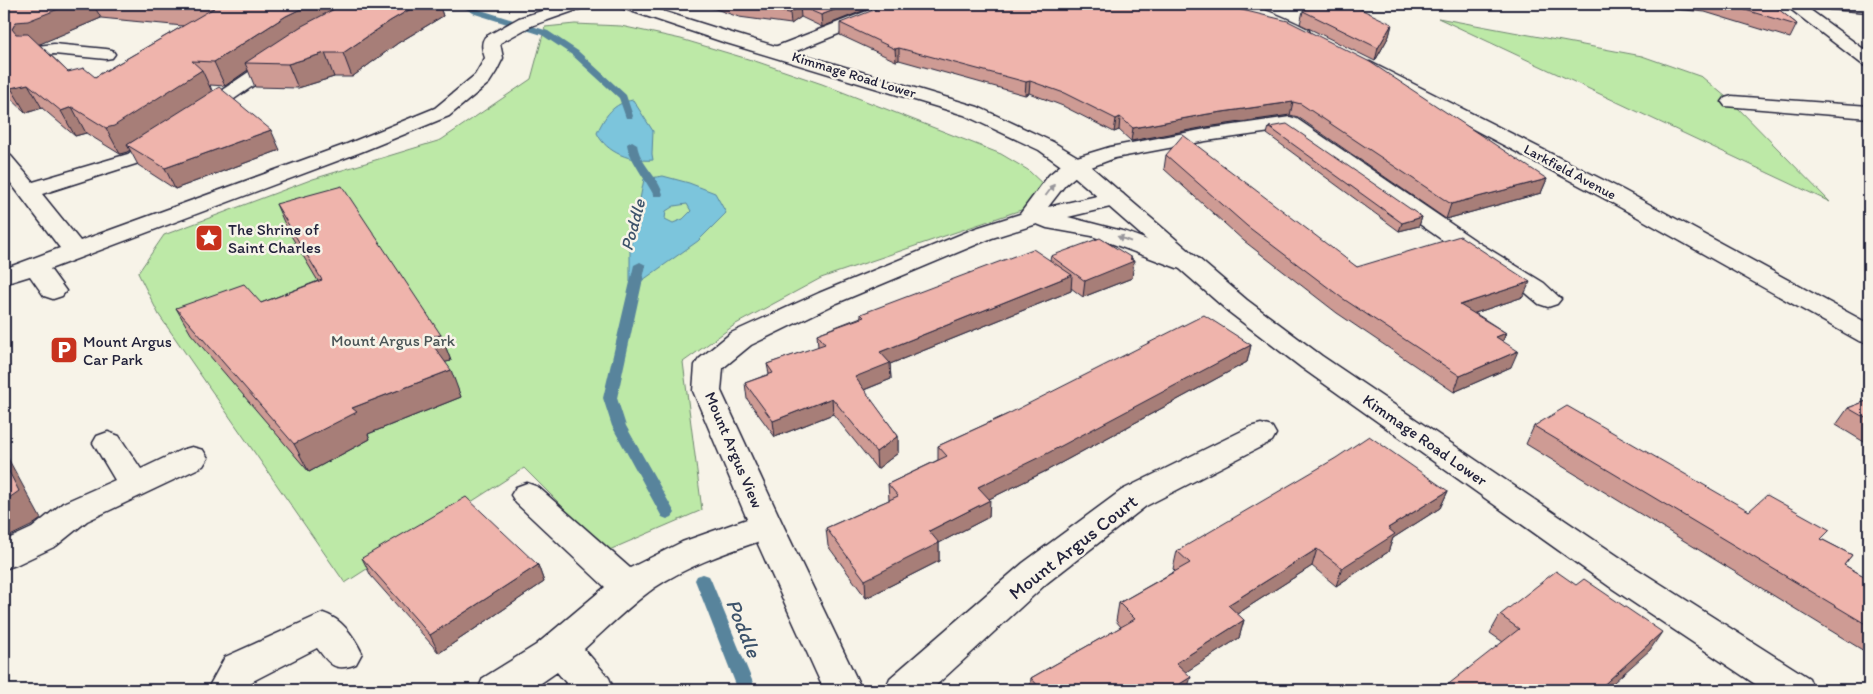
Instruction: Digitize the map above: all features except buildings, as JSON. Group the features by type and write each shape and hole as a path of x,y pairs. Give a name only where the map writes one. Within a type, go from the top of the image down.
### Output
{"street":[{"path":"4,277 354,148 442,112 482,79 490,68 494,58 491,50 491,41 518,27 580,4"},
{"name":"Kimmage Road Lower","path":"625,4 971,111 1046,146 1075,165 1186,263 1238,306 1312,362 1622,577 1795,690"},
{"path":"778,52 796,43 898,4"},
{"path":"1222,4 1274,9 1319,41"},
{"path":"1792,4 1869,60"},
{"path":"1830,4 1869,7"},
{"path":"28,191 135,158 302,44"},
{"path":"35,51 54,50 106,54"},
{"name":"Larkfield Avenue","path":"1354,59 1606,191 1869,335"},
{"path":"1732,102 1869,112"},
{"path":"1028,219 1057,180 1075,165 1110,153 1206,135 1290,123 1460,241 1535,288 1548,299"},
{"path":"4,160 76,252"},
{"name":"Mount Argus View","path":"843,690 766,525 707,391 709,365 741,339 828,298 984,234 1028,219 1115,199"},
{"name":"Mount Argus View","path":"1028,219 1068,222 1112,235 1186,263"},
{"path":"35,266 53,291"},
{"name":"Mount Argus Court","path":"904,690 1035,573 1134,498 1261,434"},
{"path":"108,443 134,484"},
{"path":"4,556 44,537 75,512 192,458"},
{"path":"527,495 629,588"},
{"path":"497,690 512,682 560,648 629,588 662,566 719,541 766,525"},
{"path":"226,690 239,669 323,628 343,652"},
{"path":"560,648 595,690"}],"green space":[{"path":"1438,18 1642,56 1702,77 1732,102 1830,202"},
{"name":"Mount Argus Park","path":"575,24 621,26 681,39 822,84 1001,154 1028,170 1048,189 1027,208 821,278 736,324 683,362 702,510 607,551 524,468 345,583 159,315 138,273 164,235 313,179 441,140 531,79 545,27"}],"water":[{"path":"633,100 653,131 653,160 628,158 620,155 607,146 597,133 610,111 620,104"},
{"path":"663,176 715,193 726,213 698,241 643,280 630,282 630,249 644,179","holes":["687,204 691,211 683,219 673,223 665,219 666,211 674,206"]}],"waterway":[{"name":"Poddle","path":"461,4 478,12 545,33 575,53 623,97 629,116"},
{"name":"Poddle","path":"632,144 633,153 656,187 658,194"},
{"name":"Poddle","path":"640,265 610,398 619,426 667,513"},
{"name":"Poddle","path":"703,580 747,690"}],"place":[{"name":"The Shrine of Saint Charles","path":"209,238"},
{"name":"Mount Argus Car Park","path":"64,350"}]}
